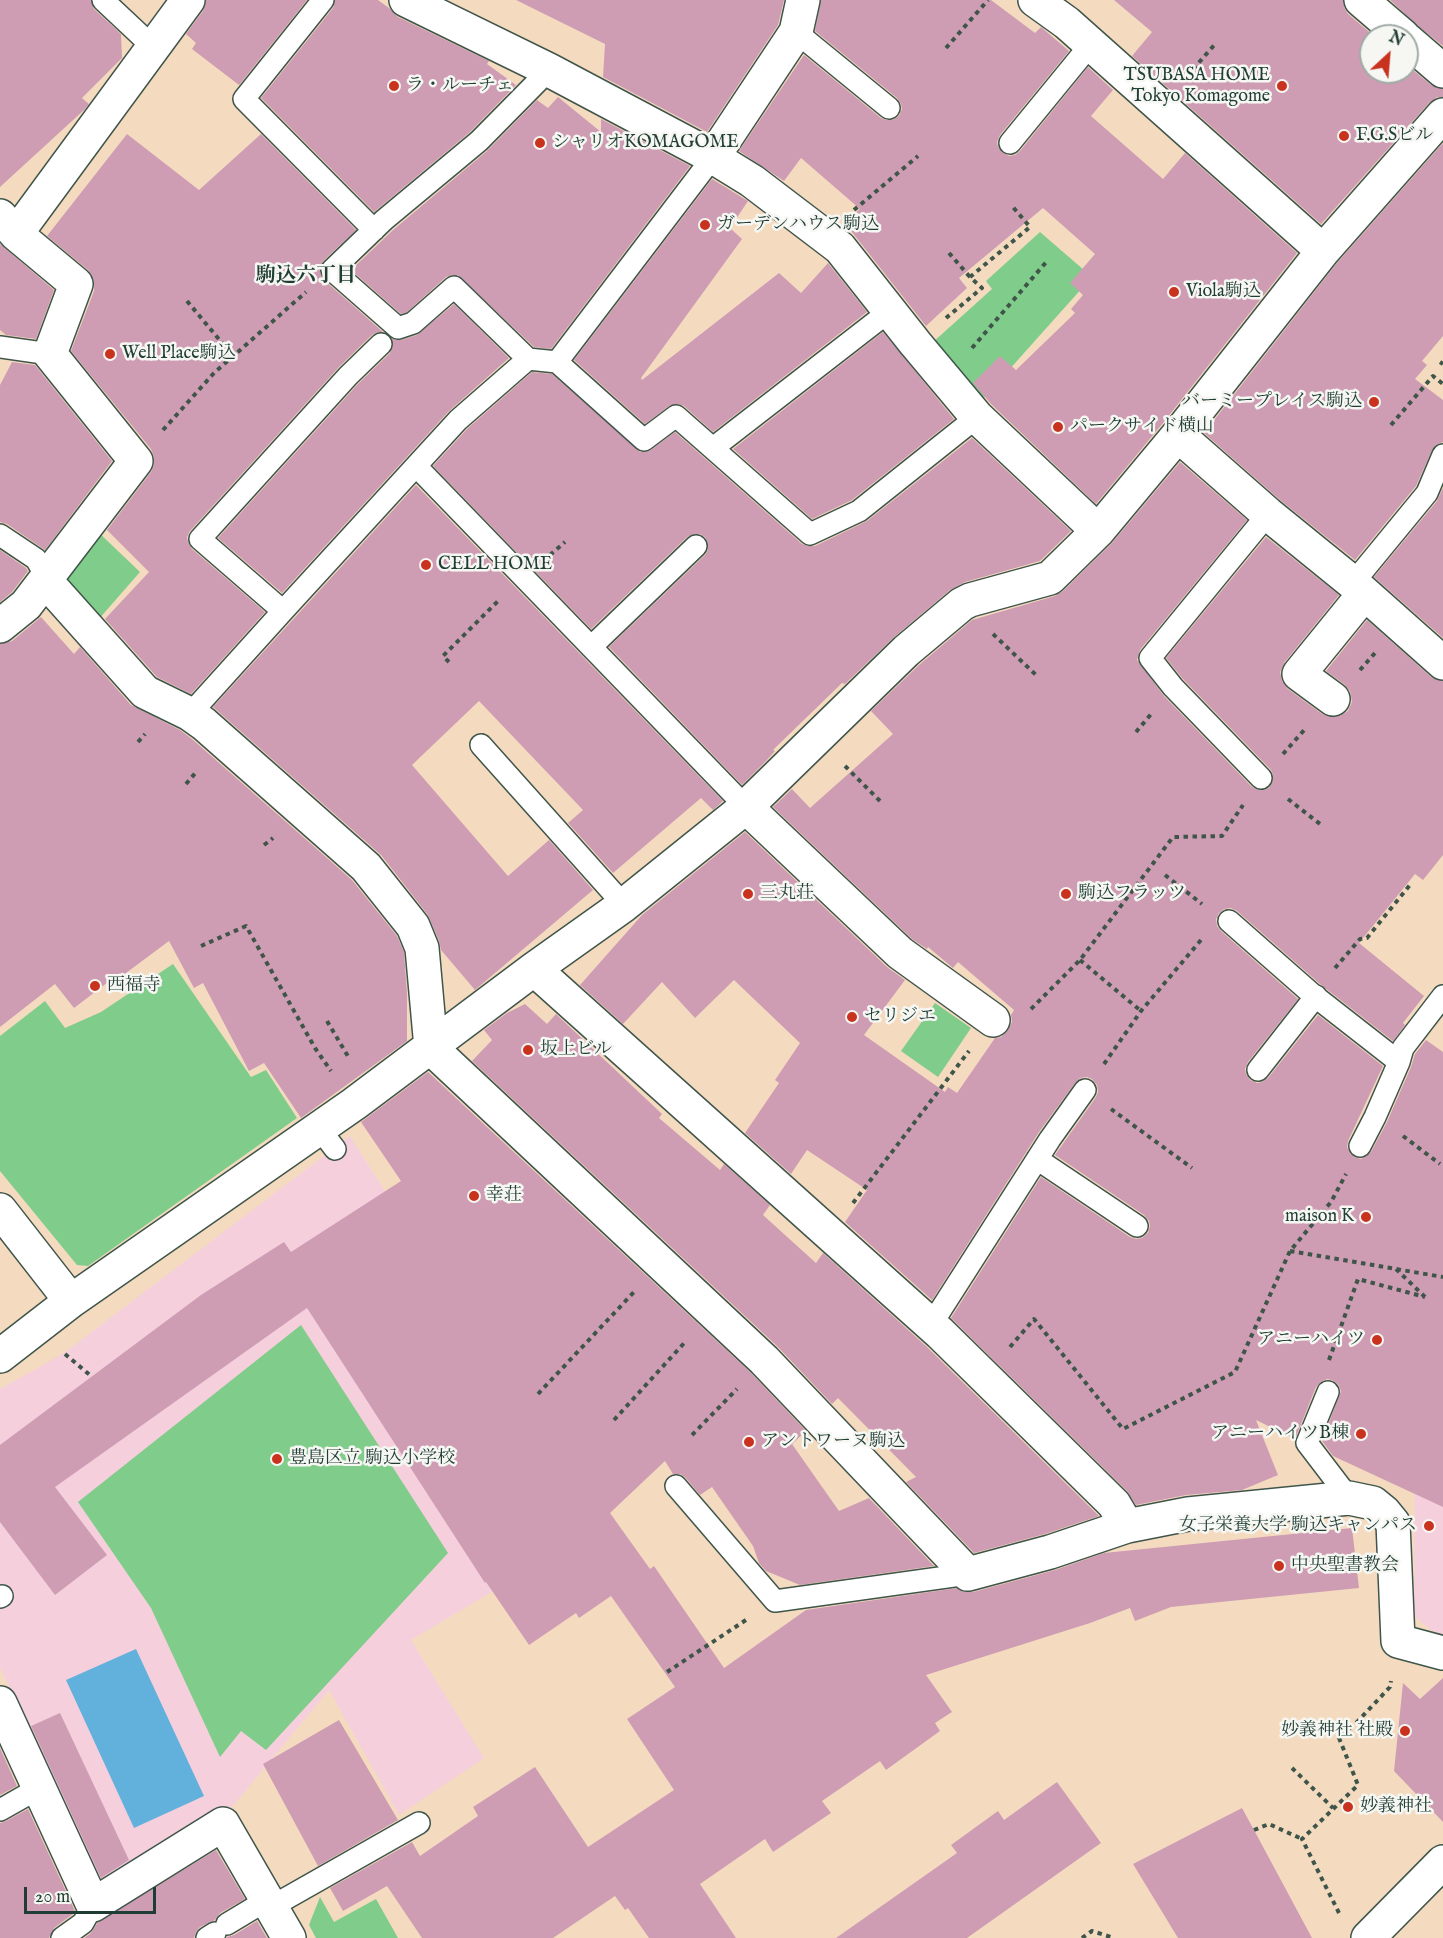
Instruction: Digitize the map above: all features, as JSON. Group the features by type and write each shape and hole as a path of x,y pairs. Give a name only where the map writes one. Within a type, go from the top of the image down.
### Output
{"street":[{"path":"0,626 26,605 136,461 50,354 76,284 8,225 188,0"},
{"path":"406,0 549,70 713,157 752,181 840,248 977,417 1098,531"},
{"path":"713,157 796,32 802,0"},
{"path":"1035,0 1067,23 1323,251"},
{"path":"1361,0 1388,24"},
{"path":"1419,50 1443,71"},
{"path":"0,1356 71,1302 327,1139 431,1048 534,969 624,905 746,807 906,651 963,604 970,600 1050,578 1098,531 1178,435 1323,251 1443,115"},
{"path":"1178,435 1268,514 1359,588 1443,663"},
{"path":"47,579 52,588 145,692 190,714 366,867 413,926 422,948 431,1048 764,1360 968,1574 1050,1552 1127,1526 1188,1514 1348,1498 1372,1503 1393,1523 1397,1637 1443,1653"},
{"path":"1333,699 1299,674 1359,588"},
{"path":"746,807 900,953 993,1020"},
{"path":"534,969 931,1325 1114,1504 1127,1526"},
{"path":"0,1210 71,1302"},
{"path":"0,1703 93,1905 223,1824 289,1938"},
{"path":"1368,1938 1443,1862"}],"lane":[{"path":"103,0 153,46"},
{"path":"323,0 244,99 374,230"},
{"path":"796,32 889,108"},
{"path":"1010,143 1091,45"},
{"path":"389,336 332,270 374,230 479,141 549,70"},
{"path":"557,362 713,157"},
{"path":"283,610 200,539 348,376 389,336 413,323 454,287 528,359 557,362 644,440 676,416 810,534 859,511 977,417"},
{"path":"713,448 891,310"},
{"path":"0,347 50,354"},
{"path":"190,714 458,420 528,359"},
{"path":"1359,588 1427,493 1443,454"},
{"path":"416,466 746,807"},
{"path":"1261,778 1173,687 1150,658 1268,514"},
{"path":"0,535 36,559 47,579"},
{"path":"591,647 696,546"},
{"path":"481,745 624,905"},
{"path":"1224,919 1314,995 1399,1062"},
{"path":"1258,1070 1314,995"},
{"path":"1360,1146 1375,1117 1403,1048 1443,996"},
{"path":"931,1325 1037,1159 1085,1090"},
{"path":"1037,1159 1137,1226"},
{"path":"1328,1392 1307,1443 1348,1498"},
{"path":"676,1486 775,1602 968,1574"},
{"path":"0,1810 39,1788"},
{"path":"216,1932 419,1822"},
{"path":"62,1938 83,1923 93,1905"}],"path":[{"path":"946,48 988,0"},
{"path":"823,235 918,156"},
{"path":"970,277 1030,227 1012,206"},
{"path":"915,343 982,288 949,253"},
{"path":"945,377 1048,260"},
{"path":"136,461 214,373 332,270"},
{"path":"187,301 233,356"},
{"path":"1391,425 1433,376 1443,384"},
{"path":"449,662 443,656 523,576"},
{"path":"963,604 1036,675"},
{"path":"829,1234 993,1020 1009,1032 1080,960 1173,837 1222,836 1261,778 1400,626"},
{"path":"817,738 880,801"},
{"path":"1261,778 1320,824"},
{"path":"1165,875 1224,919 1141,1011 1085,1090 1191,1168"},
{"path":"1314,995 1360,939 1367,938 1410,885"},
{"path":"201,946 246,926 315,1048"},
{"path":"1080,960 1141,1011"},
{"path":"1375,1117 1440,1164"},
{"path":"985,1378 1034,1319 1123,1429 1235,1372 1290,1251 1331,1202 1360,1146"},
{"path":"1290,1251 1443,1276"},
{"path":"1328,1392 1321,1381 1358,1279 1425,1297 1396,1269"},
{"path":"614,1420 712,1312"},
{"path":"538,1394 612,1315"},
{"path":"64,1353 91,1376"},
{"path":"692,1435 764,1360"},
{"path":"667,1672 742,1622"},
{"path":"1302,1839 1358,1785 1339,1738 1390,1687 1397,1637"},
{"path":"1292,1768 1333,1808"},
{"path":"1254,1830 1269,1824 1302,1839 1313,1857 1337,1910"},
{"path":"1082,1938 1092,1931 1114,1938"}],"shaded area":[{"name":"豊島区立 駒込小学校","path":"350,1136 599,1528 411,1640 484,1758 399,1815 329,1690 232,1807 109,1880 96,1875 0,1668 0,1389 64,1353"},
{"name":"女子栄養大学 駒込キャンパス","path":"1443,1294 1443,1634 1433,1632 1414,1616 1415,1436"}],"green space":[{"path":"1040,232 1092,277 982,400 932,343 992,289 986,281"},
{"path":"96,530 140,572 98,620 66,584 64,569"},
{"name":"西福寺","path":"173,964 251,1077 266,1070 297,1118 88,1266 77,1265 0,1171 0,1036 45,1001 65,1028 101,1012"},
{"path":"935,1003 971,1028 938,1077 901,1051"},
{"path":"301,1325 448,1553 266,1750 241,1731 220,1757 151,1608 78,1502"},
{"path":"320,1897 334,1922 376,1899 398,1938 316,1938 309,1925"}],"water":[{"path":"136,1649 204,1796 134,1828 66,1680"}],"building":[{"path":"0,0 91,0 94,9 121,34 122,58 82,98 89,104 84,110 0,187"},
{"path":"206,0 307,0 239,85 192,49 196,43 186,34 203,11"},
{"path":"335,0 378,0 398,17 489,61 487,64 516,85 470,132 374,212 261,98 333,8"},
{"path":"516,0 784,0 778,25 707,132 603,77 605,44"},
{"path":"821,0 991,0 1035,33 1041,27 1069,51 1000,135 997,142 1002,152 1009,156 1020,151 1088,67 1113,90 1091,116 1163,179 1185,153 1297,253 1096,504 991,404 973,383 1000,356 1016,370 1075,313 1071,309 1083,295 1070,283 1095,254 1043,208 959,278 967,288 926,326 844,222 860,209 801,158 784,181 739,151 804,55 881,118 893,120 899,116 902,109 897,98 815,31"},
{"path":"1114,0 1343,0 1348,14 1360,24 1359,84 1419,84 1419,75 1431,85 1443,89 1443,97 1437,97 1429,103 1321,224 1132,56 1152,32"},
{"path":"1390,0 1443,0 1443,46 1419,27 1419,24 1416,24"},
{"path":"558,97 601,132 601,119 690,166 551,349 534,347 458,275 446,277 407,312 401,314 351,270 393,230 487,151 537,100 548,108"},
{"path":"127,134 199,190 261,134 356,230 323,261 320,273 324,280 383,332 372,335 339,367 190,531 187,537 192,549 265,612 191,694 157,677 105,619 149,572 107,530 151,472 154,457 151,449 71,351 94,291 94,280 88,270 47,236"},
{"path":"1443,143 1443,336 1422,361 1427,365 1415,379 1443,400 1443,442 1432,450 1416,486 1355,560 1280,500 1204,433 1337,263"},
{"path":"712,179 748,201 730,228 742,239 641,378 642,380 779,273 801,293 828,263 867,312 713,432 679,404 669,406 645,424 574,360"},
{"path":"0,244 54,290 36,339 6,335 0,330"},
{"path":"454,304 509,358 449,411 282,593 218,538 357,385 390,353 393,347 392,339 401,340 417,335"},
{"path":"883,332 954,419 852,500 812,519 733,449"},
{"path":"12,362 35,365 112,461 45,550 7,524 0,522 0,385"},
{"path":"532,372 552,374 640,452 651,450 675,432 802,544 808,546 815,546 867,521 972,438 1071,531 1040,561 965,582 950,590 893,638 845,684 842,683 773,750 775,751 742,785 609,647 705,555 708,544 705,537 694,534 687,537 591,629 433,466 467,429"},
{"path":"1180,462 1247,520 1140,650 1137,660 1164,696 1252,787 1258,790 1269,788 1273,781 1271,770 1183,679 1166,658 1266,537 1339,595 1284,663 1280,672 1282,681 1288,689 1322,714 1330,717 1340,716 1348,711 1352,702 1350,691 1326,671 1367,620 1431,677 1443,681 1443,855 1423,880 1415,874 1359,943 1424,996 1403,1023 1405,1025 1393,1041 1320,984 1237,911 1231,908 1224,909 1216,919 1221,931 1298,999 1248,1062 1245,1069 1250,1080 1257,1083 1268,1078 1318,1015 1383,1066 1348,1141 1347,1147 1354,1157 1361,1159 1371,1152 1387,1122 1415,1054 1426,1040 1443,1052 1443,1507 1333,1456 1322,1441 1341,1391 1338,1384 1327,1379 1316,1387 1295,1439 1256,1420 1278,1475 1242,1490 1186,1495 1136,1505 1127,1491 951,1318 1041,1177 1130,1237 1142,1238 1148,1233 1149,1221 1144,1215 1055,1155 1096,1097 1097,1085 1092,1079 1080,1078 1075,1083 1039,1132 932,1300 845,1222 867,1190 807,1150 791,1174 745,1133 779,1083 775,1080 800,1043 734,980 695,1018 662,982 623,1024 580,985 642,915 745,832 887,967 905,980 864,1035 945,1092 948,1087 957,1093 995,1038 1001,1037 1008,1030 1014,1010 958,962 953,968 928,947 927,949 912,939 773,807 792,789 810,808 893,734 871,711 919,665 972,620 1055,596 1063,591 1112,543"},
{"path":"416,485 723,801 713,810 701,798 613,873 568,823 583,810 479,701 412,765 508,876 549,840 593,890 475,990 441,950 428,915 381,855 213,707"},
{"path":"1443,488 1443,638 1374,577 1437,501"},
{"path":"0,550 28,571 12,592 0,602"},
{"path":"41,617 74,654 80,647 131,705 180,730 192,739 352,880 397,936 404,952 407,1041 301,1118 264,1063 249,1071 203,983 194,988 169,941 122,976 120,973 74,1008 55,984 0,1027 0,644 12,641"},
{"path":"525,1004 547,1024 556,1014 662,1114 659,1118 720,1170 724,1164 770,1205 763,1215 816,1263 823,1253 927,1347 1099,1516 1045,1534 974,1553 906,1482 916,1477 838,1398 832,1404 777,1346 472,1061 492,1040 484,1030 507,1013"},
{"path":"428,1072 751,1373 806,1431 792,1444 839,1511 869,1498 934,1566 800,1585 766,1571 759,1563 753,1546 712,1487 700,1495 685,1477 673,1474 665,1461 610,1513 650,1569 654,1566 724,1668 806,1610 957,1588 964,1592 973,1592 1055,1570 1104,1553 1352,1528 1359,1588 1171,1607 1135,1621 1130,1608 926,1675 952,1712 935,1723 940,1731 886,1770 880,1761 822,1801 831,1813 773,1852 765,1839 700,1884 736,1938 649,1938 628,1908 625,1910 615,1896 553,1938 422,1938 387,1886 343,1911 330,1888 412,1842 420,1856 478,1816 473,1807 535,1767 588,1847 674,1790 627,1719 675,1687 611,1596 579,1618 576,1613 529,1645 485,1583 307,1308 55,1487 107,1555 55,1595 0,1522 0,1445 201,1295 284,1242 291,1252 401,1181 361,1122"},
{"name":"妙義神社 社殿","path":"1443,1678 1443,1822 1394,1771 1403,1683 1420,1699"},
{"path":"60,1713 129,1860 101,1878 31,1726"},
{"path":"339,1720 398,1820 318,1866 263,1764"},
{"path":"0,1748 17,1786 0,1795"},
{"path":"1057,1782 1101,1843 967,1938 836,1938 957,1853 951,1845 998,1811 1004,1820"},
{"path":"1242,1808 1312,1938 1178,1938 1133,1864"},
{"path":"28,1809 75,1911 54,1928 49,1938 0,1938 0,1823"},
{"path":"216,1850 245,1899 220,1913 215,1920 200,1927 194,1938 84,1938 91,1933 98,1922"},
{"path":"257,1921 267,1938 227,1938 227,1937"}],"place":[{"name":"ラ・ルーチェ","path":"394,86"},
{"name":"TSUBASA HOME Tokyo Komagome","path":"1282,86"},
{"name":"F.G.Sビル","path":"1344,136"},
{"name":"シャリオKOMAGOME","path":"540,143"},
{"name":"ガーデンハウス駒込","path":"705,225"},
{"name":"Viola駒込","path":"1174,292"},
{"name":"Well Place駒込","path":"110,354"},
{"name":"バーミープレイス駒込","path":"1374,402"},
{"name":"パークサイド横山","path":"1058,427"},
{"name":"CELL HOME","path":"426,565"},
{"name":"三丸荘","path":"748,894"},
{"name":"駒込フラッツ","path":"1066,894"},
{"name":"西福寺","path":"95,986"},
{"name":"セリジエ","path":"852,1017"},
{"name":"坂上ビル","path":"528,1050"},
{"name":"幸荘","path":"474,1196"},
{"name":"maison K","path":"1366,1217"},
{"name":"アニーハイツ","path":"1377,1340"},
{"name":"アニーハイツB棟","path":"1361,1434"},
{"name":"アントワーヌ駒込","path":"749,1442"},
{"name":"豊島区立 駒込小学校","path":"277,1459"},
{"name":"女子栄養大学 駒込キャンパス","path":"1429,1526"},
{"name":"中央聖書教会","path":"1279,1566"},
{"name":"妙義神社 社殿","path":"1405,1731"},
{"name":"妙義神社","path":"1348,1807"}],"district":[{"name":"駒込六丁目","path":"306,277"}]}
